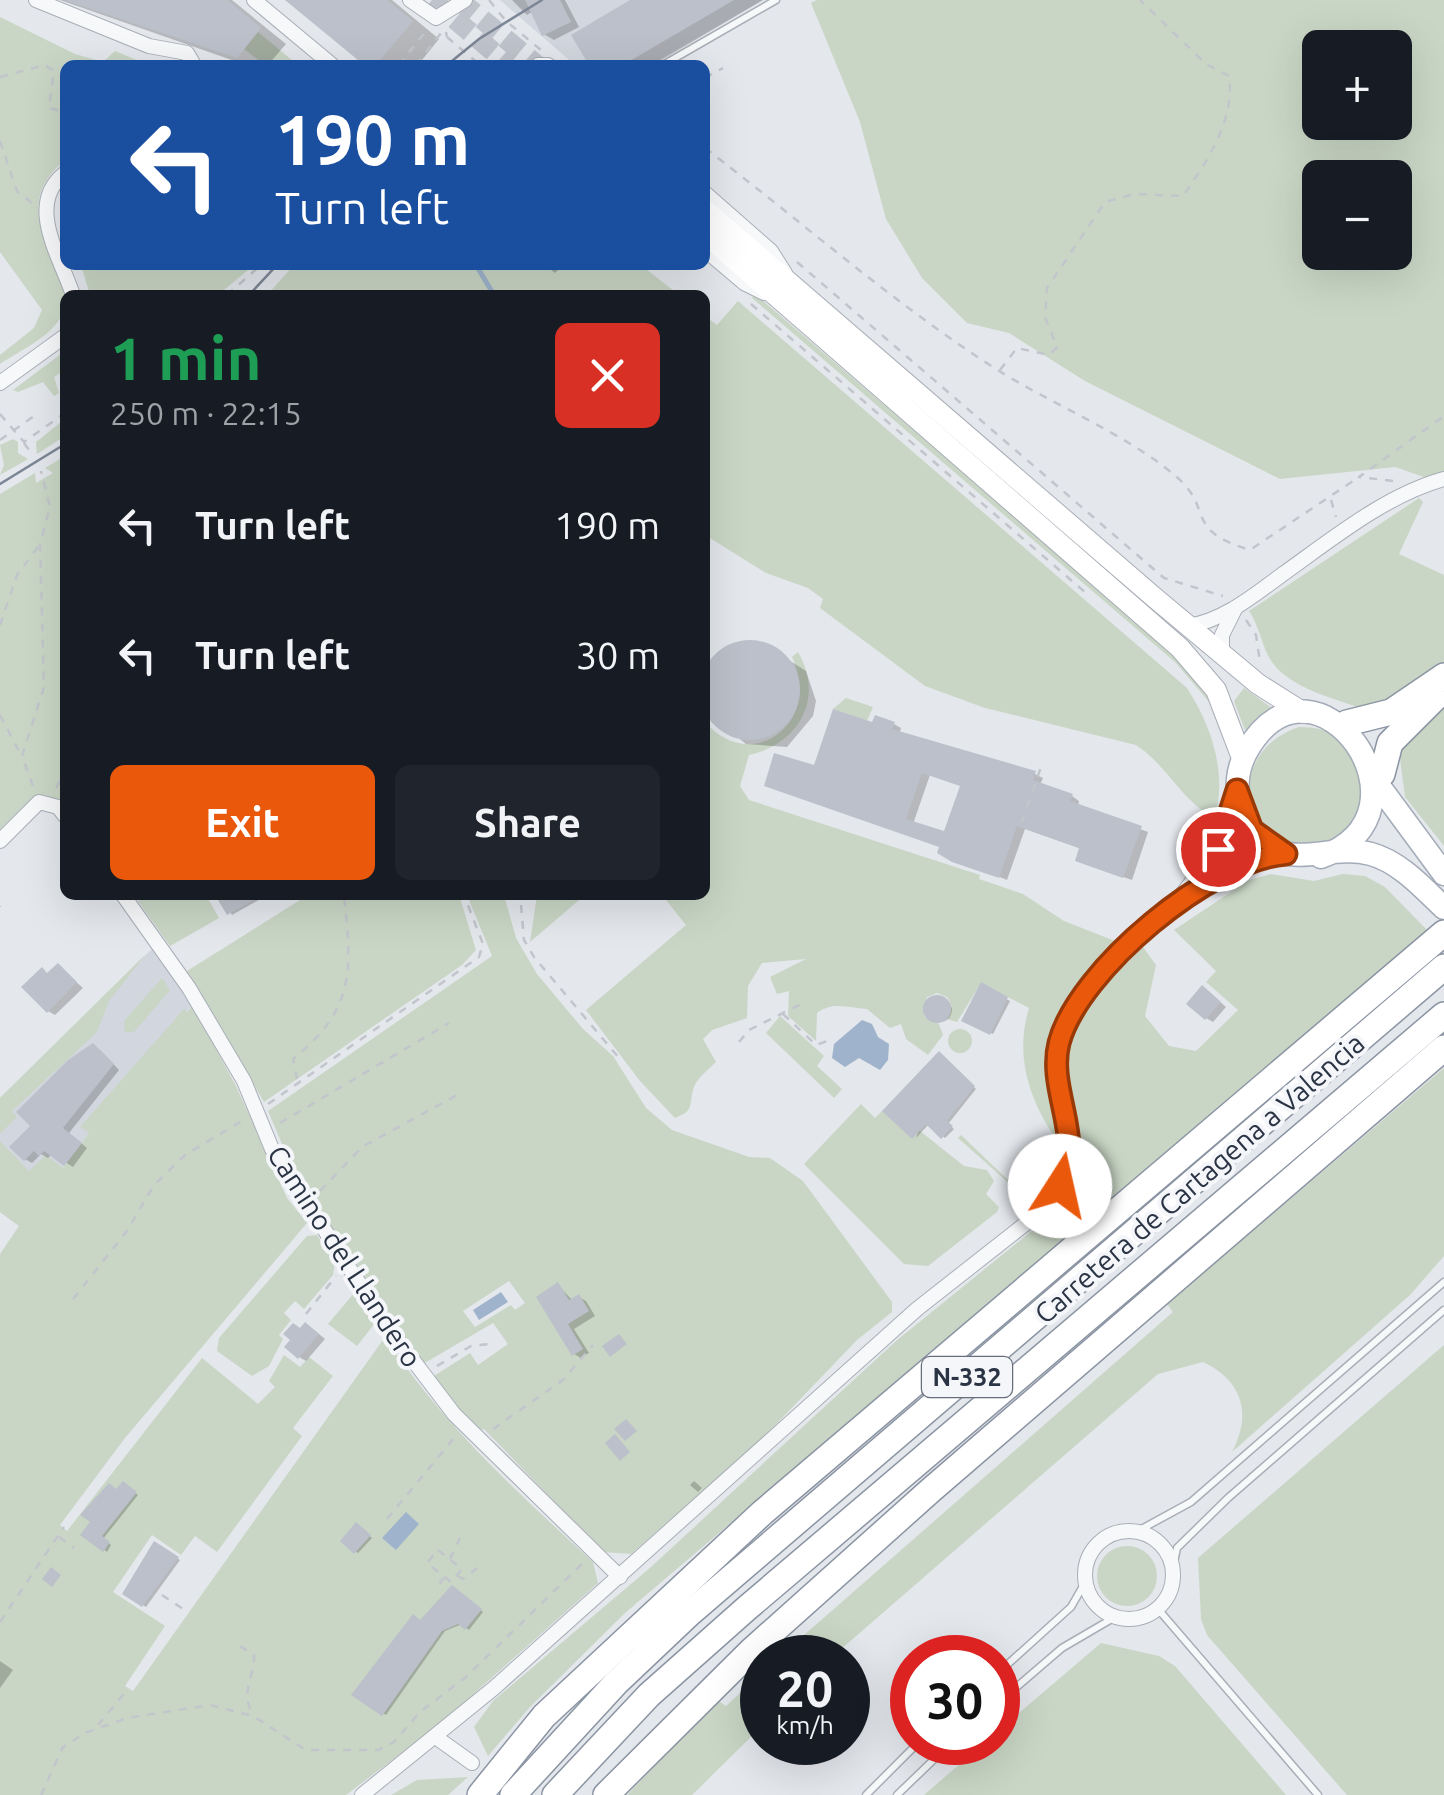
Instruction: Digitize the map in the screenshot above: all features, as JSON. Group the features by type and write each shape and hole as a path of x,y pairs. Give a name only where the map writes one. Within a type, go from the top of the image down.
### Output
{"highway":[{"path":"1347,723 1391,712 1444,676"},
{"path":"1382,782 1390,742 1444,690"},
{"path":"462,1795 762,1513 1444,933"},
{"name":"Carretera de Cartagena a Valencia","path":"513,1795 616,1683 690,1613 1440,971"},
{"name":"Carretera de Cartagena a Valencia","path":"555,1795 649,1695 747,1608 1444,1016"},
{"name":"N-332","path":"606,1795 751,1650 930,1490 1444,1048"},
{"name":"N-332","path":"566,1795 712,1658 930,1490"},
{"path":"480,1795 544,1716"}],"main road":[{"path":"710,215 791,297 1189,657 1224,704 1242,758 1237,790 1252,830 1286,854 1321,857 1361,852 1388,861 1444,908"},
{"path":"710,238 791,297 1258,684 1304,713"},
{"path":"1242,758 1267,727 1304,713 1326,715 1347,723 1364,736 1382,782 1444,874"},
{"path":"1321,857 1356,841 1370,827 1382,782"}],"street":[{"path":"36,0 150,46 166,60"},
{"path":"254,0 326,60"},
{"path":"410,0 441,17 461,1"},
{"path":"170,60 187,54 191,60"},
{"path":"60,179 48,192 44,207 60,254"},
{"path":"710,198 771,250 791,297"},
{"path":"710,254 744,284 791,297"},
{"path":"0,383 60,340"},
{"path":"1188,626 1208,623 1236,608 1422,485 1444,478"},
{"path":"1222,652 1222,635 1236,608"},
{"path":"362,1795 437,1738 917,1309 1043,1210 1060,1186 1070,1153 1057,1059 1064,1031 1094,980 1172,908 1218,849 1237,790"},
{"path":"0,841 43,802 60,813"},
{"path":"1172,908 1250,861 1286,854"},
{"name":"Camino del Llandero","path":"127,900 189,988 307,1208 424,1375 466,1426 620,1577"},
{"path":"1136,1532 1156,1540 1173,1568 1171,1590 1157,1608 1130,1620 1114,1617 1095,1603 1086,1581 1095,1548 1107,1538 1136,1532"},
{"path":"437,1738 472,1764"}],"lane":[{"path":"672,60 776,0"},
{"path":"1136,1532 1190,1502 1444,1282"},
{"path":"1173,1568 1177,1548 1228,1498 1444,1310"},
{"path":"1020,1654 1071,1607 1086,1581"},
{"path":"1157,1608 1318,1795"},
{"path":"1020,1684 1062,1648 1114,1617"},
{"path":"866,1795 895,1765"},
{"path":"897,1795 928,1765"}],"path":[{"path":"489,0 543,60"},
{"path":"999,371 1017,348 1049,355 1057,347 1046,317 1047,288 1105,202 1134,194 1182,196 1223,128 1233,103 1229,76 1206,64 1140,0"},
{"path":"441,17 446,37"},
{"path":"404,60 441,17"},
{"path":"420,60 441,33 474,60"},
{"path":"0,76 45,65 54,71 49,108 60,111"},
{"path":"710,75 722,68"},
{"path":"0,141 17,191 26,202 44,207"},
{"path":"710,152 786,210 836,257 999,371 1181,480 1207,531 1250,550 1444,416"},
{"path":"788,254 1164,578 1211,589 1236,608"},
{"path":"233,290 256,270"},
{"path":"751,304 1098,602"},
{"path":"0,414 32,454"},
{"path":"0,440 34,416"},
{"path":"24,442 60,417"},
{"path":"22,756 44,687 40,544 50,507 41,471"},
{"path":"1359,477 1422,485"},
{"path":"0,625 17,576 40,544"},
{"path":"0,715 43,802 60,779"},
{"path":"1022,822 1041,766"},
{"path":"297,1079 293,1059 323,1034 344,997 344,900"},
{"path":"73,1300 164,1175 185,1154 258,1111 479,956 483,944 466,900"},
{"path":"521,905 524,940 534,957 619,1058"},
{"path":"738,1042 749,1030 804,1002"},
{"path":"782,1013 816,1045 826,1041"},
{"path":"266,1132 449,1023"},
{"path":"307,1208 333,1173 362,1148 457,1094"},
{"path":"306,1314 346,1266"},
{"path":"424,1375 471,1346 490,1344"},
{"path":"480,1439 563,1380 593,1345"},
{"path":"387,1519 466,1426"},
{"path":"0,1622 64,1527"},
{"path":"58,1536 74,1548"},
{"path":"450,1560 460,1538"},
{"path":"437,1575 451,1582 462,1569 438,1550 427,1563 444,1578"},
{"path":"41,1795 63,1746 127,1718 210,1704 253,1716 306,1750 359,1752 394,1742 420,1712 466,1677 593,1553"},
{"path":"457,1575 463,1579 477,1568"},
{"path":"444,1578 440,1582 449,1589"},
{"path":"162,1595 183,1609"},
{"path":"240,1646 254,1655 245,1694 253,1716"},
{"path":"93,1730 128,1689"}],"shaded area":[{"path":"500,0 763,0 659,60 569,60"},
{"path":"154,947 192,1005 120,1092 19,1226 0,1212 0,1098"}],"green space":[{"path":"817,0 1444,0 1444,472 1424,477 1395,467 1280,479 1085,381 1009,333 967,323 922,278 886,219 860,122 811,3"},
{"path":"0,17 75,54 96,60 60,60 60,166 47,180 39,199 45,235 65,289 60,290 60,318 46,334 0,364 0,355 34,328 42,310 0,252"},
{"path":"258,32 292,60 258,60 244,49"},
{"path":"115,51 137,60 105,60"},
{"path":"82,270 248,270 224,290 88,290"},
{"path":"290,270 647,270 673,290 272,290"},
{"path":"755,294 1180,659 1213,701 1210,703 1176,663 752,298"},
{"path":"738,301 1187,688 1204,718 1215,750 1219,784 1215,818 1194,803 1136,745 985,708 925,686 820,608 823,599 808,588 766,573 710,538 710,320 717,325"},
{"path":"60,355 60,373 54,377 59,393 54,396 43,382 18,392 13,390"},
{"path":"60,423 60,439 37,454 36,442"},
{"path":"13,439 18,442 18,453 28,459 0,475 4,465 0,445"},
{"path":"60,459 60,803 45,795 32,798 0,830 0,494 35,473 36,483 53,473 45,468"},
{"path":"1419,498 1423,502 1399,554 1444,575 1444,665 1402,698 1367,710 1316,692 1280,671 1249,611"},
{"path":"798,652 806,669 808,702 794,730 782,741 749,755 740,786 749,800 980,875 979,879 1023,894 1064,921 1115,941 1055,1019 1047,1056 1058,1142 1027,1078 1023,1044 1029,1008 981,983 957,1022 947,1019 952,1006 947,997 937,993 927,997 924,1016 939,1024 943,1035 928,1055 906,1039 901,1024 890,1028 867,1009 823,1009 817,1013 816,1041 788,1016 789,991 777,994 770,977 806,959 762,963 748,986 747,1018 712,1030 703,1039 716,1062 696,1083 689,1109 675,1118 640,1081 586,1010 686,925 666,900 710,900 710,726 743,744 761,742 778,734 798,702 799,681 792,657"},
{"path":"1244,688 1272,708 1245,730 1234,701"},
{"path":"846,698 873,707 867,721 833,709"},
{"path":"1444,699 1444,846 1405,797 1399,751"},
{"path":"1299,727 1321,729 1337,737 1366,765 1357,824 1324,846 1297,847 1275,839 1259,824 1251,804 1250,782 1257,760 1273,741"},
{"path":"1271,874 1314,881 1343,874 1365,876 1385,887 1427,930 625,1613 530,1707 488,1756 474,1727 493,1701 651,1567 896,1341 1055,1212 1068,1186 1077,1147 1068,1077 1072,1038 1097,995 1143,947 1156,965 1145,1016 1169,1046 1196,1051 1238,1010 1206,982 1216,971 1174,930 1249,880"},
{"path":"209,900 219,918 170,946 138,901"},
{"path":"300,900 461,900 476,950 462,965 264,1102 187,971"},
{"path":"469,900 505,900 516,938 537,974 583,1029 613,1056 646,1108 672,1130 749,1157 770,1158 803,1181 892,1302 892,1312 857,1340 760,1441 631,1554 603,1552 484,1429 476,1430 434,1376 470,1353 478,1365 508,1344 493,1323 423,1364 288,1158 268,1111 492,956","holes":["509,1281 525,1303 515,1310 511,1305 475,1327 463,1311"]},
{"path":"536,900 579,900 530,942"},
{"path":"146,954 109,1001 97,1032 12,1111 17,1117 0,1134 0,1098"},
{"path":"162,978 170,990 134,1032 125,1032 124,1021"},
{"path":"192,1005 236,1086 287,1198 307,1223 125,1438 60,1525 67,1531 202,1358 258,1404 275,1387 269,1381 284,1355 300,1367 309,1357 333,1376 293,1428 302,1436 217,1552 195,1536 181,1555 152,1535 113,1592 165,1626 125,1686 133,1691 385,1337 456,1428 593,1562 598,1583 441,1723 346,1795 0,1795 0,1254 19,1226 0,1212 0,1141 29,1171 46,1155 63,1168 89,1133 80,1127 184,1009 187,1012"},
{"path":"780,1016 824,1056 817,1066 842,1089 834,1098 766,1033"},
{"path":"960,1029 972,1041 960,1053 948,1041"},
{"path":"1444,1068 1444,1256 1410,1295 1232,1452 1242,1425 1242,1412 1235,1389 1227,1379 1203,1362 1158,1374 857,1635 804,1635 1173,1312 1167,1304"},
{"path":"861,1104 875,1118 882,1111 920,1131 964,1166 987,1170 994,1181 986,1194 999,1207 997,1212 928,1266 904,1264 804,1164"},
{"path":"961,1135 1007,1179 1039,1146 1041,1149 1022,1169 1018,1184 1011,1185 958,1138"},
{"path":"317,1235 335,1263 333,1275 304,1309 295,1301 284,1313 291,1320 279,1335 283,1339 269,1366 252,1376 217,1351 219,1338 307,1236"},
{"path":"355,1292 375,1323 357,1346 328,1324"},
{"path":"1444,1345 1444,1795 1347,1795 1207,1635 1201,1619 1198,1558"},
{"path":"1127,1546 1148,1555 1157,1576 1148,1597 1127,1606 1106,1597 1097,1576 1106,1555"},
{"path":"1101,1643 1159,1656 1175,1666 1286,1795 924,1795 959,1765 1020,1765 1020,1712"},
{"path":"740,1693 740,1748 692,1795 627,1795 717,1700 726,1706"},
{"path":"468,1777 448,1795 391,1795 417,1780"}],"water":[{"path":"862,1020 872,1024 878,1037 889,1044 888,1060 880,1070 859,1058 845,1067 832,1058 834,1044"},
{"path":"501,1292 508,1302 479,1320 473,1310"},
{"path":"406,1512 419,1524 396,1550 382,1538"}],"building":[{"path":"64,0 228,0 261,28 237,58"},
{"path":"285,0 387,0 413,21 380,60 358,60"},
{"path":"525,0 560,0 571,22 542,36"},
{"path":"630,0 734,0 632,60 586,60 571,35"},
{"path":"750,640 769,644 792,662 799,680 796,709 778,732 760,739 740,739 722,732 710,720 710,660 722,648"},
{"path":"833,709 872,722 875,715 895,722 892,729 1036,771 1033,780 1073,794 1070,801 1142,826 1123,878 1075,861 1079,848 1017,826 999,878 952,862 937,853 939,847 764,786 774,753 814,765","holes":["922,773 960,786 944,831 906,819"]},
{"path":"218,900 253,900 227,915"},
{"path":"58,963 77,982 47,1013 21,987 42,967 47,973"},
{"path":"981,982 1008,997 990,1035 961,1021"},
{"path":"1202,985 1221,1002 1205,1020 1186,1004"},
{"path":"937,995 947,999 951,1009 947,1019 937,1023 927,1019 923,1009 927,999"},
{"path":"93,1043 114,1064 63,1128 82,1143 64,1166 44,1151 39,1156 34,1151 24,1161 9,1147 30,1126 16,1112 68,1060"},
{"path":"939,1051 975,1086 947,1121 953,1126 941,1139 926,1124 912,1139 882,1111"},
{"path":"558,1282 569,1300 579,1294 589,1311 568,1324 583,1349 572,1356 536,1297"},
{"path":"305,1322 319,1334 298,1359 284,1347 290,1340 283,1334 293,1323 300,1328"},
{"path":"619,1334 627,1344 610,1357 602,1346"},
{"path":"626,1419 637,1431 625,1441 614,1429"},
{"path":"615,1434 630,1452 620,1461 605,1443"},
{"path":"123,1481 137,1492 102,1536 110,1542 103,1552 80,1535 90,1522 80,1515 109,1483 116,1489"},
{"path":"356,1522 371,1535 354,1554 340,1541"},
{"path":"154,1541 179,1557 142,1607 122,1594"},
{"path":"51,1567 61,1575 52,1587 42,1579"},
{"path":"452,1585 482,1609 465,1630 458,1624 442,1631 382,1716 351,1695 413,1614 420,1620"}],"waterway":[{"path":"479,270 491,290"}],"tunnel":[{"path":"432,0 503,60"},
{"path":"459,0 531,60"}],"tram line":[{"path":"453,60 542,0"},
{"path":"254,290 272,270"},
{"path":"0,484 60,447"}],"route":[{"path":"1060,1186 1070,1153 1057,1059 1059,1041 1078,1003 1094,980 1172,908 1250,861 1286,854 1252,830 1237,790 1232,816 1218,849"}]}
